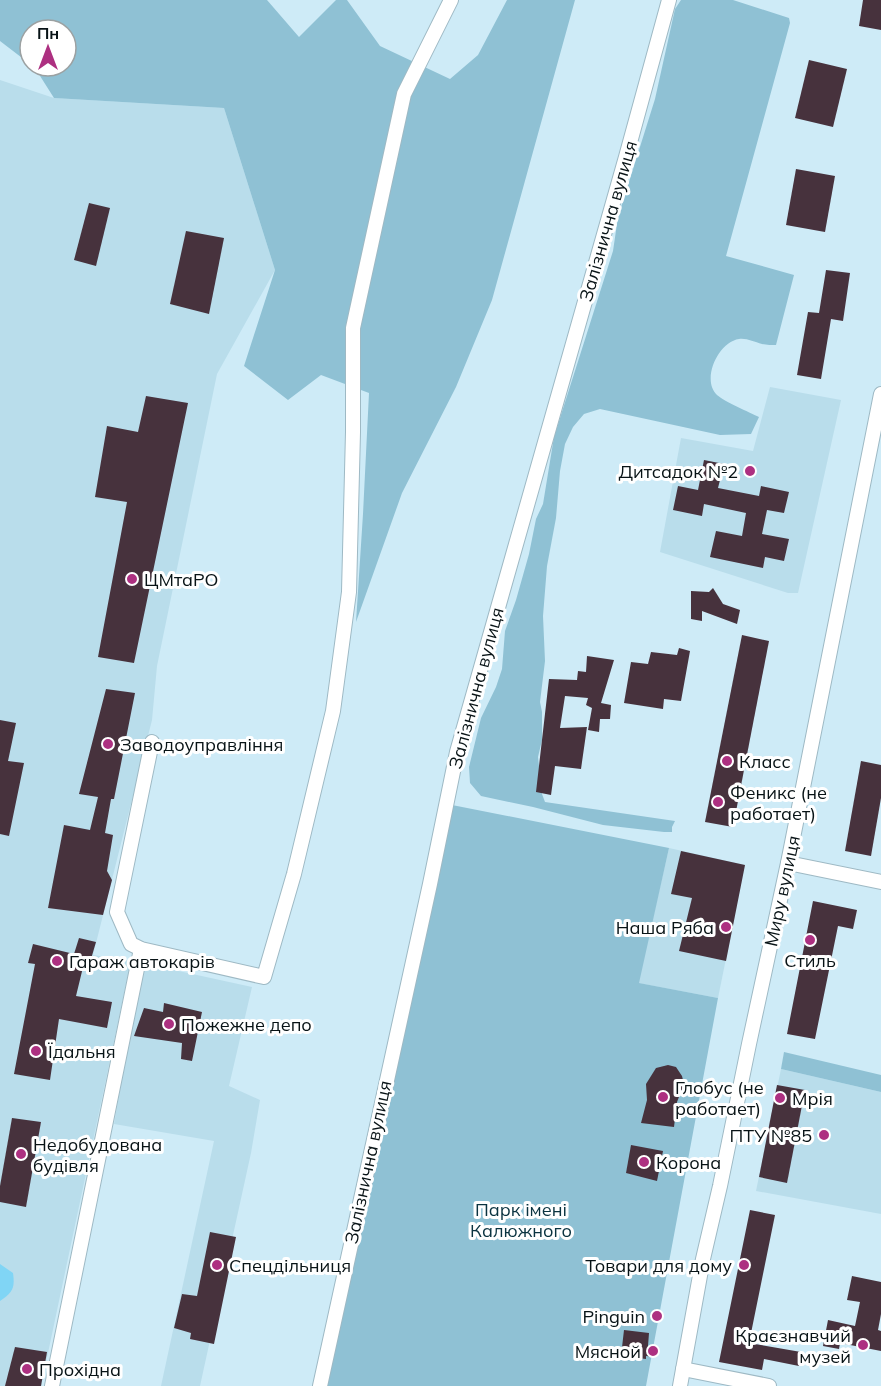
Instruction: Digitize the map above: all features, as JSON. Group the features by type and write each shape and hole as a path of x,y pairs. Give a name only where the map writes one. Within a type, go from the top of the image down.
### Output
{"street":[{"path":"152,742 117,912 131,944 141,949 264,977 294,874 333,711 349,592 353,328 404,94 451,0"},
{"name":"Залізнична вулиця","path":"320,1386 457,752 669,0"},
{"name":"Миру вулиця","path":"680,1386 705,1249 788,863 881,394"},
{"path":"788,863 881,882"},
{"path":"52,1386 141,949"},
{"path":"683,1369 769,1386"}],"shaded area":[{"path":"0,80 54,98 224,108 275,270 217,374 157,666 152,720 93,955 131,961 41,1386 0,1386"},
{"name":"Дитсадок №2","path":"770,387 841,400 798,593 788,593 660,552 681,438 753,451"},
{"path":"669,848 745,865 718,998 638,983"},
{"path":"142,963 252,987 229,1086 260,1100 251,1153 200,1386 161,1386 214,1141 114,1124"},
{"name":"ПТУ №85","path":"781,1069 881,1092 881,1214 756,1191"},
{"path":"0,1264 13,1273 14,1282 8,1295 0,1301"}],"green space":[{"path":"0,0 267,0 299,37 336,0 347,0 380,46 450,79 478,55 507,0 575,0 492,300 456,387 402,493 356,622 369,393 321,375 288,400 244,366 275,270 224,108 54,98 41,78 78,78 78,18 18,18 18,55 0,41"},
{"path":"681,0 733,0 789,18 790,23 726,256 794,275 776,345 742,339 731,342 719,354 711,371 712,388 717,395 759,417 751,434 720,435 600,409 584,414 573,427 565,444 556,518 547,566 543,616 545,661 540,702 542,740 538,757 545,802 675,821 672,832 664,832 603,825 481,796 470,783 469,767 481,718 502,669 505,631 529,554 536,519 543,504 554,437 613,251 618,217 655,99 675,9"},
{"name":"Парк імені Калюжного","path":"452,805 669,848 639,983 718,998 646,1386 327,1386"},
{"path":"784,1052 881,1075 881,1092 781,1069"}],"building":[{"path":"863,0 881,0 881,30 859,26"},
{"path":"809,60 847,69 833,127 795,118"},
{"path":"796,169 835,176 825,232 786,225"},
{"path":"89,203 110,208 96,266 74,260"},
{"path":"186,231 224,238 209,314 170,304"},
{"path":"826,270 850,273 843,321 831,319 821,379 797,375 808,312 819,313"},
{"name":"ЦМтаРО","path":"146,396 188,403 134,663 98,657 127,502 95,497 107,426 138,432"},
{"path":"704,460 724,464 718,488 759,496 761,486 789,492 784,513 767,510 762,534 789,539 784,561 765,557 763,568 710,557 716,531 742,536 746,513 704,504 702,516 673,510 678,486 698,490"},
{"path":"713,588 723,604 740,610 737,624 702,611 702,621 691,619 691,591 709,592"},
{"path":"742,635 769,641 733,827 705,822"},
{"path":"679,648 690,651 681,701 664,699 663,709 624,703 631,662 648,664 651,652 677,655"},
{"path":"587,656 614,660 601,703 611,705 610,719 600,719 599,732 588,730 592,708 586,705 588,698 565,696 560,728 587,727 581,769 555,766 551,795 536,792 549,679 577,680 578,671 586,672"},
{"path":"106,689 135,693 105,833 113,835 107,871 112,880 103,915 48,908 64,825 90,830 98,797 79,794"},
{"path":"0,720 16,723 8,761 24,763 9,836 0,834"},
{"path":"861,761 881,765 881,798 871,856 845,851"},
{"path":"681,851 745,865 726,961 679,951 692,898 671,894"},
{"path":"813,901 857,910 853,929 838,926 815,1039 787,1034"},
{"name":"Їдальня","path":"79,938 96,942 91,959 85,959 76,996 112,1002 107,1028 59,1019 50,1080 14,1074 35,964 28,963 33,944 74,954"},
{"name":"Пожежне депо","path":"164,1003 202,1012 192,1061 181,1059 182,1043 134,1036 144,1008 163,1012"},
{"name":"Глобус (не работает)","path":"668,1065 676,1067 684,1084 677,1102 674,1127 641,1123 647,1100 646,1084 656,1068"},
{"path":"777,1085 805,1090 787,1183 759,1177"},
{"name":"Недобудована будівля","path":"12,1118 41,1122 26,1207 0,1202 0,1186"},
{"name":"Корона","path":"631,1145 663,1151 657,1181 626,1173"},
{"path":"750,1210 775,1215 749,1343 801,1352 799,1366 764,1359 762,1370 719,1362"},
{"name":"Спецдільниця","path":"210,1232 236,1237 214,1344 190,1339 191,1333 174,1328 182,1294 197,1296"},
{"path":"852,1276 881,1282 881,1314 878,1330 881,1331 881,1351 840,1343 839,1349 823,1346 828,1320 855,1326 860,1302 847,1300"},
{"path":"624,1330 649,1333 648,1346 658,1346 656,1357 646,1356 646,1359 621,1356"},
{"name":"Прохідна","path":"15,1347 47,1352 41,1386 5,1386"}],"place":[{"name":"Дитсадок №2","path":"750,471"},
{"name":"ЦМтаРО","path":"132,579"},
{"name":"Заводоуправління","path":"108,744"},
{"name":"Класс","path":"727,761"},
{"name":"Феникс (не работает)","path":"718,802"},
{"name":"Наша Ряба","path":"726,927"},
{"name":"Стиль","path":"810,940"},
{"name":"Гараж автокарів","path":"57,961"},
{"name":"Пожежне депо","path":"169,1024"},
{"name":"Їдальня","path":"36,1051"},
{"name":"Глобус (не работает)","path":"663,1097"},
{"name":"Мрія","path":"780,1098"},
{"name":"ПТУ №85","path":"824,1135"},
{"name":"Недобудована будівля","path":"21,1154"},
{"name":"Корона","path":"644,1162"},
{"name":"Спецдільниця","path":"217,1265"},
{"name":"Товари для дому","path":"744,1265"},
{"name":"Pinguin","path":"657,1316"},
{"name":"Краєзнавчий музей","path":"863,1345"},
{"name":"Мясной","path":"653,1351"},
{"name":"Прохідна","path":"27,1369"}]}
